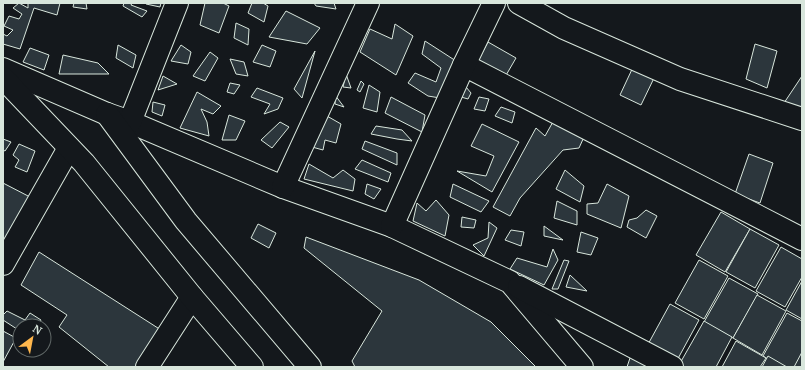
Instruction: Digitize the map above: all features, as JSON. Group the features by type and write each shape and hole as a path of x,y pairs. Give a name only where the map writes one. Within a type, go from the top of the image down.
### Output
{"street":[{"path":"130,122 177,3"},
{"path":"283,186 368,3"},
{"path":"392,226 464,65 494,3"},
{"path":"519,3 564,28 680,79 802,119"},
{"path":"464,65 802,239"},
{"path":"3,69 107,114 130,122 283,186 392,226 510,282 672,367"},
{"path":"3,78 84,163 192,297 252,367"},
{"path":"107,114 186,221 310,367"},
{"path":"3,264 69,148"},
{"path":"510,282 582,367"},
{"path":"147,367 192,297"}],"building":[{"path":"19,3 28,8 28,3 60,3 57,15 34,8 20,49 3,44 3,34 7,36 13,30 4,26 9,16 19,19 22,14 13,8"},
{"path":"74,3 86,3 87,9 73,7"},
{"path":"124,3 132,3 131,5 147,11 142,17 123,6"},
{"path":"161,3 160,7 146,4"},
{"path":"205,3 223,3 229,6 219,33 200,25"},
{"path":"252,3 263,3 268,6 264,22 248,13"},
{"path":"314,3 334,3 336,9 316,6"},
{"path":"286,11 320,28 307,44 269,37"},
{"path":"236,23 249,29 248,45 234,38"},
{"path":"395,24 413,36 396,75 360,52 370,29 392,39"},
{"path":"425,41 456,61 440,98 428,96 408,83 415,73 436,82 441,68 422,54"},
{"path":"488,42 516,58 505,77 477,62"},
{"path":"755,44 777,51 767,88 746,79"},
{"path":"118,45 136,55 133,68 116,58"},
{"path":"181,45 191,52 188,64 171,61"},
{"path":"262,45 276,51 270,67 253,62"},
{"path":"30,48 49,55 44,70 23,62"},
{"path":"315,51 302,98 294,89"},
{"path":"210,52 218,58 205,81 193,76"},
{"path":"63,55 98,63 109,74 59,74"},
{"path":"230,59 244,62 248,76 236,74"},
{"path":"634,65 655,76 641,105 620,95"},
{"path":"346,74 351,88 343,87"},
{"path":"163,76 177,84 158,90"},
{"path":"802,76 802,110 784,103"},
{"path":"361,81 364,84 360,92 357,90"},
{"path":"230,83 240,85 234,94 227,92"},
{"path":"369,85 380,92 377,112 363,108"},
{"path":"466,87 471,93 468,99 461,97"},
{"path":"257,88 283,98 278,109 264,114 270,104 251,97"},
{"path":"197,92 221,106 213,114 201,109 207,122 209,136 180,128"},
{"path":"335,95 344,107 335,104"},
{"path":"391,97 425,115 422,132 385,113"},
{"path":"479,97 489,99 485,111 474,109"},
{"path":"153,102 165,105 162,116 152,112"},
{"path":"501,107 515,112 512,123 495,116"},
{"path":"229,115 245,121 236,140 222,140"},
{"path":"327,116 341,124 336,143 325,140 323,150 312,147"},
{"path":"554,120 584,137 579,148 563,150 520,198 510,216 493,207 536,128 545,136"},
{"path":"280,122 289,127 272,148 261,140"},
{"path":"482,124 519,142 492,192 457,171 486,176 494,156 471,146"},
{"path":"376,126 402,130 412,141 371,134"},
{"path":"3,139 11,142 5,151 3,150"},
{"path":"365,141 397,153 397,165 362,149"},
{"path":"19,144 35,151 27,172 15,167 19,160 13,155"},
{"path":"749,154 773,163 760,203 735,194"},
{"path":"362,160 391,173 388,182 355,169"},
{"path":"309,164 333,178 343,170 355,179 353,191 304,179"},
{"path":"565,170 584,186 580,202 556,189"},
{"path":"3,183 30,197 3,242"},
{"path":"367,184 381,189 374,199 365,194"},
{"path":"453,184 489,201 481,212 450,197"},
{"path":"607,184 629,196 621,228 587,214 587,204 598,203"},
{"path":"436,200 449,215 445,236 413,221 417,203 426,211"},
{"path":"557,201 577,211 577,225 554,218"},
{"path":"646,210 657,216 646,238 627,227 629,220 637,218"},
{"path":"721,212 750,229 725,272 696,255"},
{"path":"462,217 476,220 474,228 461,227"},
{"path":"489,222 497,228 484,256 473,245 488,238"},
{"path":"258,224 276,233 269,248 251,238"},
{"path":"544,226 563,240 544,236"},
{"path":"750,229 779,245 755,288 726,272"},
{"path":"511,230 524,232 521,246 505,240"},
{"path":"581,232 598,238 591,255 577,252"},
{"path":"306,237 419,280 491,322 536,367 355,367 352,361 382,311 304,248"},
{"path":"781,247 802,259 802,277 785,307 756,291"},
{"path":"553,249 558,260 544,285 510,269 517,258 547,267"},
{"path":"39,252 161,330 135,367 109,367 59,327 67,315 21,285"},
{"path":"564,260 569,261 558,289 552,289"},
{"path":"699,260 728,276 704,319 675,303"},
{"path":"570,275 587,291 566,287"},
{"path":"729,278 758,294 733,338 704,322"},
{"path":"802,281 802,319 786,310"},
{"path":"757,295 786,311 762,355 733,338"},
{"path":"670,304 699,320 675,364 646,348"},
{"path":"7,311 21,318 12,318 12,326 3,320 3,315"},
{"path":"30,313 38,318 26,318"},
{"path":"787,313 802,321 802,354 795,367 781,367 763,356"},
{"path":"704,321 732,337 716,367 683,367 679,365"},
{"path":"3,331 12,336 12,345 3,362"},
{"path":"736,341 766,358 760,367 722,367"},
{"path":"802,352 802,367 794,367"},
{"path":"631,355 653,367 627,367"},
{"path":"768,356 787,367 762,367"}]}
